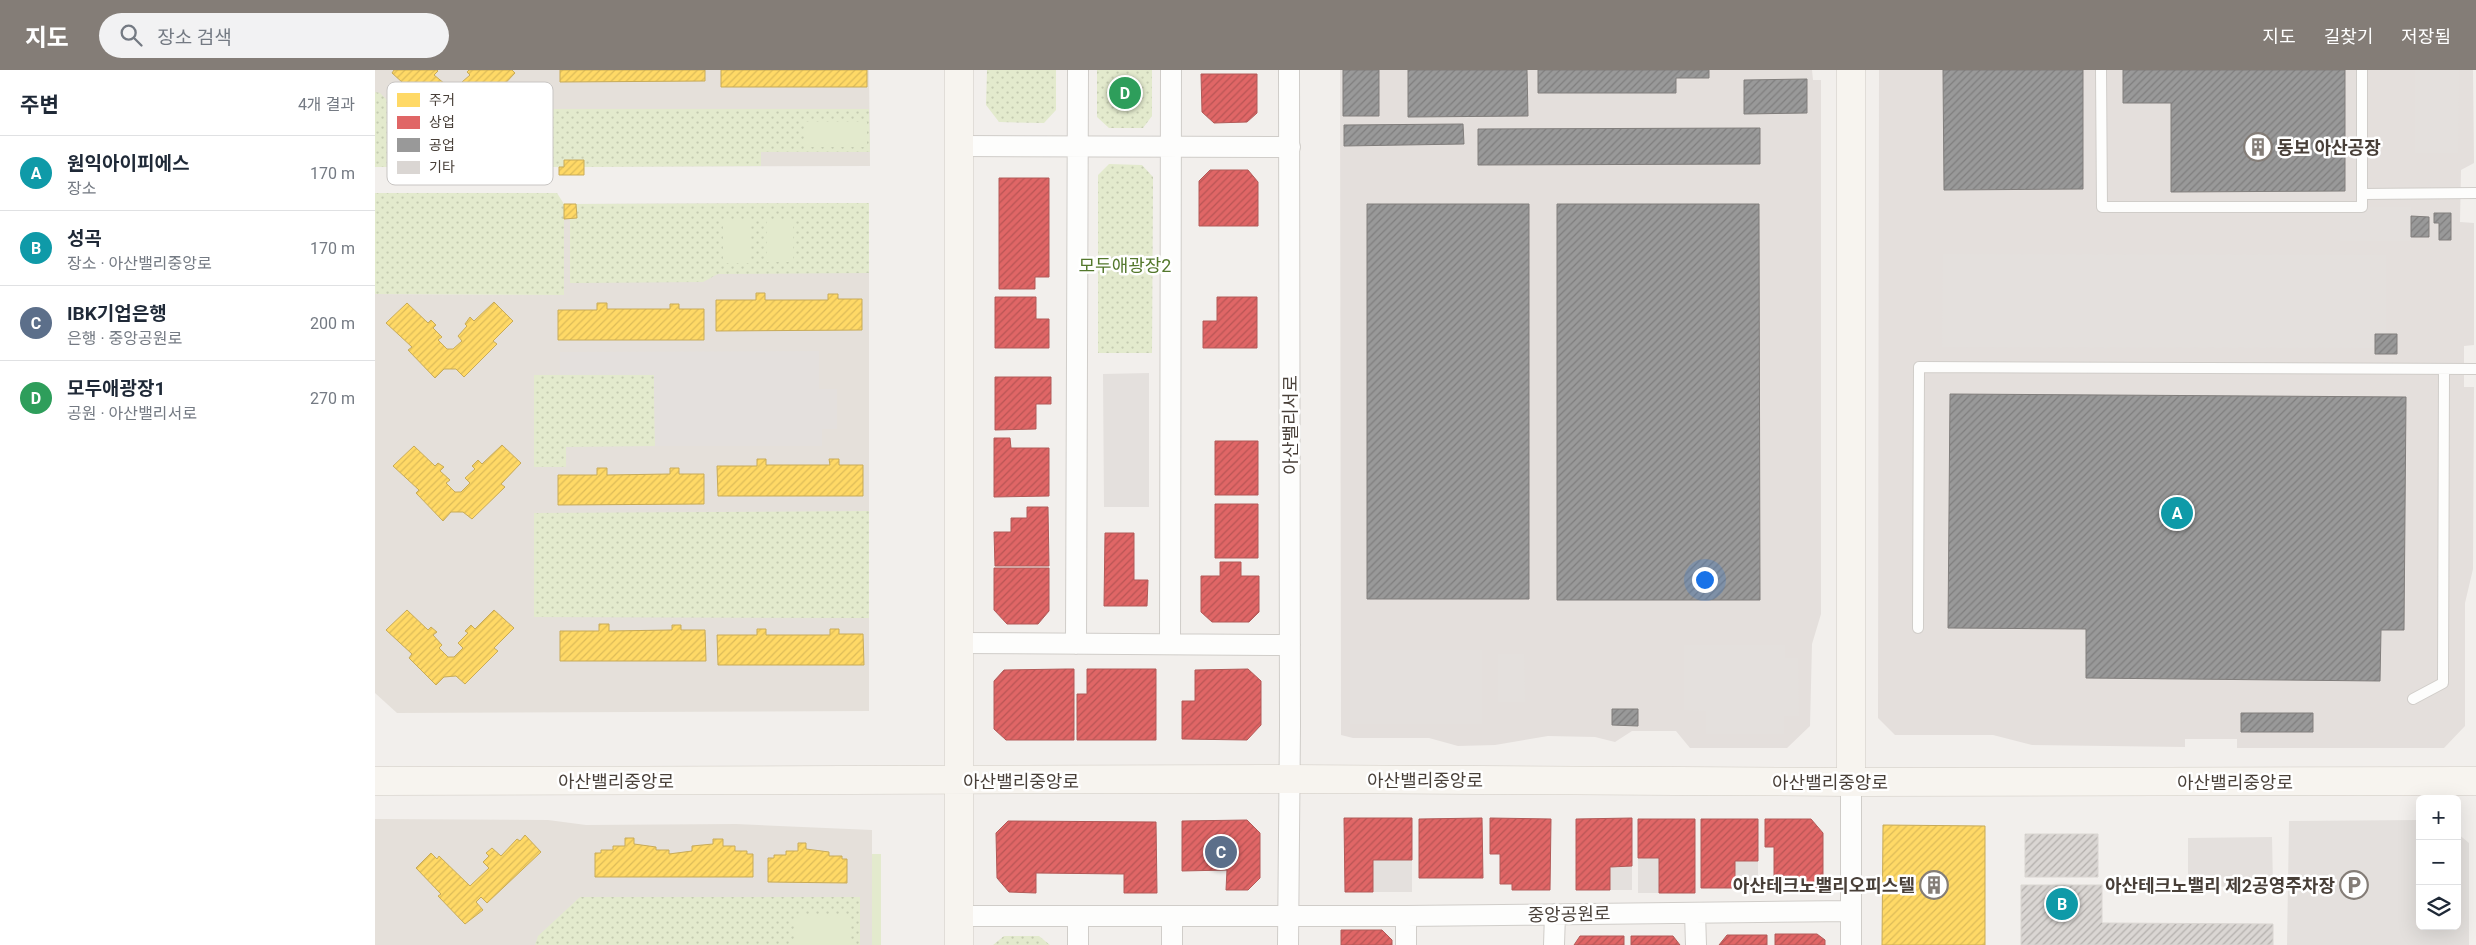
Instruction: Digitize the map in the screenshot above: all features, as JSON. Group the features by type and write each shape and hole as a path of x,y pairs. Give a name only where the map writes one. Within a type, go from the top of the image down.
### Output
{"street":[{"path":"959,70 959,945"},
{"path":"1076,644 1079,70"},
{"path":"1171,70 1171,644"},
{"name":"아산밸리서로","path":"1288,779 1290,644 1289,70"},
{"path":"1851,70 1851,945"},
{"path":"959,146 1290,147"},
{"path":"959,643 1290,644"},
{"path":"1288,779 1288,945"},
{"name":"아산밸리중앙로","path":"375,781 958,782 1288,779 1851,782 2476,781"},
{"name":"중앙공원로","path":"959,916 1406,916 1851,911"},
{"path":"1695,912 1696,945"},
{"path":"1554,945 1555,914"},
{"path":"1078,916 1078,945"},
{"path":"1172,916 1172,945"},
{"path":"1406,916 1406,945"}],"lane":[{"path":"2101,70 2101,208 2362,207 2362,70"},
{"path":"2362,194 2476,193"},
{"path":"1918,628 1919,367 2476,368"},
{"path":"2413,699 2443,683 2444,368"}],"shaded area":[{"path":"375,70 869,70 870,166 553,167 553,82 387,82 387,167 375,167"},
{"path":"1340,70 1812,70 1813,80 1821,80 1821,614 1812,644 1810,726 1787,748 1690,748 1676,731 1632,731 1615,742 1595,737 1548,736 1495,745 1458,746 1429,738 1353,738 1341,735"},
{"path":"1879,70 2473,70 2474,163 2461,170 2460,222 2474,223 2474,345 2464,346 2464,387 2474,387 2473,569 2465,603 2465,726 2444,748 2237,748 2237,739 2185,739 2185,747 2032,745 1993,735 1895,735 1878,718"},
{"path":"2415,70 2459,70 2458,153 2415,153"},
{"path":"869,203 869,711 397,713 375,693 375,294 563,295 564,204"},
{"path":"2340,207 2411,207 2411,241 2340,241"},
{"path":"1943,254 2386,255 2386,334 2375,348 1942,347"},
{"path":"819,351 819,389 837,389 837,429 822,429 822,446 655,446 654,375 560,375 560,352"},
{"path":"1149,373 1149,507 1104,507 1103,374"},
{"path":"1684,645 1785,645 1785,658 1798,658 1799,716 1784,716 1784,734 1706,734 1706,711 1684,710"},
{"path":"1350,650 1482,650 1482,724 1350,724"},
{"path":"1498,654 1524,654 1525,702 1498,702"},
{"path":"375,819 548,820 586,825 736,824 872,830 872,945 375,945"},
{"name":"아산테크노밸리 제2공영주차장","path":"2416,820 2416,930 2461,930 2461,836 2469,843 2469,945 2287,945 2289,821"},
{"path":"2272,837 2273,886 2188,887 2188,838"},
{"path":"1638,858 1659,858 1659,893 1638,893"},
{"path":"1373,860 1412,860 1412,892 1373,892"},
{"path":"1735,861 1758,861 1758,888 1735,888"},
{"path":"1632,866 1632,890 1610,890 1610,867"}],"green space":[{"path":"987,70 1056,70 1056,110 1044,123 999,122 986,105"},
{"path":"1097,70 1152,70 1152,116 1143,128 1109,128 1097,117"},
{"path":"375,92 380,93 387,100 387,167 375,167"},
{"path":"553,109 869,109 870,152 761,152 761,166 584,167 584,160 565,160 564,167 553,167"},
{"path":"806,122 867,122 867,147 806,147"},
{"name":"모두애광장2","path":"1109,164 1142,165 1153,177 1152,353 1098,353 1098,175"},
{"path":"375,193 557,193 564,204 564,295 375,294"},
{"path":"869,203 869,273 718,274 703,282 570,283 570,218 577,218 576,204"},
{"path":"767,220 793,220 793,262 767,262"},
{"path":"723,221 749,221 749,263 723,263"},
{"path":"534,375 654,375 655,446 566,447 566,467 534,467"},
{"path":"869,511 869,618 534,617 534,513"},
{"path":"872,854 881,854 881,945 872,945"},
{"path":"580,897 860,897 860,945 535,945 538,936"},
{"path":"795,914 850,914 851,945 795,945"},
{"path":"1004,936 1039,936 1050,945 993,945"}],"building: 주거":[{"path":"394,70 437,70 434,75 443,82 402,82 392,73"},
{"path":"469,70 512,70 515,73 506,82 462,82 470,75 467,72"},
{"path":"560,70 705,70 705,81 560,82"},
{"path":"721,70 867,70 867,87 721,87"},
{"path":"564,160 584,160 584,175 559,175 559,167 564,167"},
{"path":"564,204 576,204 577,218 564,219"},
{"path":"756,293 765,293 765,300 828,300 828,294 838,294 838,299 862,299 862,330 716,331 716,300 756,300"},
{"path":"494,302 513,321 493,341 497,344 464,377 456,369 444,369 435,378 408,350 412,347 386,323 407,303 428,323 431,320 436,325 433,328 442,337 438,340 447,349 453,349 462,341 458,336 467,326 465,324 470,317 474,321"},
{"path":"597,303 607,303 607,309 670,309 670,304 679,304 679,309 704,309 704,340 558,340 558,310 597,310"},
{"path":"502,445 521,463 501,484 505,487 472,519 463,512 451,512 443,521 416,493 419,490 393,466 414,446 435,466 438,463 444,467 440,471 450,480 446,483 455,492 461,492 470,483 465,478 475,469 472,466 478,460 482,464"},
{"path":"757,459 766,459 766,465 830,465 829,459 839,459 839,465 863,465 863,496 718,496 717,466 757,466"},
{"path":"597,468 607,468 607,475 670,474 670,468 679,468 679,474 704,474 704,504 558,505 558,475 597,475"},
{"path":"407,610 428,630 431,627 437,632 433,635 442,645 439,648 448,657 454,657 463,648 458,643 468,633 465,631 471,625 475,629 494,610 514,628 494,648 498,651 465,684 456,676 444,677 436,685 409,658 412,654 386,630"},
{"path":"599,624 609,624 609,631 672,630 672,625 681,625 681,630 705,630 706,661 560,661 560,631 599,631"},
{"path":"757,629 766,629 766,635 830,635 830,629 839,629 839,634 863,634 864,665 718,665 717,635 757,635"},
{"name":"아산테크노밸리오피스텔","path":"1883,825 1985,826 1985,945 1882,945"},
{"path":"525,835 541,852 487,903 481,897 476,902 483,910 465,924 438,896 441,894 416,868 431,853 437,859 439,856 470,886 489,868 483,862 489,856 486,853 492,848 501,856 517,839 520,841"},
{"path":"625,838 634,838 634,844 656,847 656,850 669,850 669,854 692,851 692,846 713,844 713,839 723,839 723,846 735,846 735,851 747,851 747,854 753,854 753,877 595,877 595,853 601,853 601,850 613,850 613,846 625,846"},
{"path":"798,843 806,843 806,849 829,852 829,856 842,856 842,859 847,859 847,883 768,882 768,858 774,858 774,855 786,855 786,851 798,851"}],"building: 상업":[{"path":"1201,74 1257,74 1257,113 1247,122 1214,123 1202,112"},
{"path":"1210,170 1248,170 1258,182 1258,226 1199,226 1199,181"},
{"path":"999,178 1049,178 1049,277 1035,277 1035,289 999,289"},
{"path":"995,297 1036,297 1036,319 1049,319 1049,348 995,348"},
{"path":"1217,297 1257,297 1257,348 1203,348 1203,321 1217,321"},
{"path":"995,377 1051,377 1051,404 1036,404 1036,429 995,430"},
{"path":"994,438 1010,438 1011,448 1049,448 1049,496 994,497"},
{"path":"1215,441 1258,441 1258,495 1215,495"},
{"path":"1215,504 1258,504 1258,558 1215,558"},
{"path":"1027,507 1048,507 1049,566 995,566 994,532 1011,532 1011,518 1027,518"},
{"path":"1105,533 1134,533 1134,580 1148,580 1147,606 1104,606"},
{"path":"1220,562 1241,562 1241,576 1259,576 1259,612 1249,622 1212,622 1201,612 1201,576 1220,576"},
{"path":"994,568 1049,568 1049,611 1038,624 1007,624 994,610"},
{"path":"1074,669 1074,740 1006,740 994,729 994,681 1004,670"},
{"path":"1087,669 1156,669 1156,740 1077,740 1077,694 1087,694"},
{"path":"1248,669 1261,681 1261,725 1247,740 1182,739 1182,701 1195,701 1195,670"},
{"path":"1344,818 1412,818 1412,860 1373,860 1373,892 1345,892"},
{"path":"1482,818 1483,878 1419,878 1419,819"},
{"path":"1490,818 1551,819 1550,890 1512,890 1512,884 1500,884 1500,854 1490,854"},
{"path":"1632,818 1632,866 1610,867 1610,890 1576,890 1576,819"},
{"path":"1638,819 1695,819 1695,893 1659,893 1659,858 1638,858"},
{"path":"1701,819 1758,819 1758,861 1735,861 1735,888 1701,888"},
{"path":"1765,819 1811,819 1823,833 1823,881 1813,893 1787,893 1787,876 1774,876 1774,847 1765,847"},
{"path":"1247,820 1260,833 1260,878 1248,890 1226,890 1227,870 1182,871 1182,821"},
{"path":"1008,821 1156,822 1157,893 1124,893 1124,874 1036,873 1036,893 1009,892 997,878 996,833"},
{"path":"1341,930 1382,930 1392,940 1392,945 1341,945"},
{"path":"1775,934 1817,934 1825,940 1825,945 1775,945"},
{"path":"1727,935 1767,935 1767,945 1719,945"},
{"path":"1580,936 1624,936 1624,945 1574,945"},
{"path":"1631,936 1673,936 1680,945 1631,945"}],"building: 공업":[{"path":"1343,70 1379,70 1379,116 1343,116"},
{"path":"1408,70 1527,70 1528,116 1408,117"},
{"path":"1538,70 1709,70 1709,78 1676,78 1676,93 1538,93"},
{"path":"1943,70 2083,70 2083,189 1944,190"},
{"name":"동보 아산공장","path":"2123,70 2345,70 2345,191 2171,192 2171,103 2123,103"},
{"path":"1807,79 1807,113 1744,114 1744,80"},
{"path":"1463,124 1464,144 1344,146 1344,125"},
{"path":"1760,128 1760,164 1478,165 1478,129"},
{"path":"1367,204 1529,204 1529,599 1367,599"},
{"path":"1557,204 1759,204 1760,600 1557,600"},
{"path":"2434,213 2451,213 2451,240 2439,240 2439,223 2434,223"},
{"path":"2411,216 2429,217 2429,237 2411,237"},
{"path":"2375,334 2397,334 2397,354 2375,354"},
{"path":"1950,394 2406,397 2404,630 2381,630 2380,681 2086,678 2086,629 1948,628"},
{"path":"1612,709 1638,709 1638,726 1612,725"},
{"path":"2241,713 2313,713 2313,732 2241,732"}],"building: 기타":[{"path":"2025,834 2098,834 2098,877 2025,877"},
{"path":"2021,885 2102,885 2102,923 2273,924 2273,945 2021,945"}],"place":[{"name":"모두애광장1","path":"1125,93"},
{"name":"동보 아산공장","path":"2258,147"},
{"name":"원익아이피에스","path":"2177,513"},
{"name":"IBK기업은행","path":"1221,852"},
{"name":"아산테크노밸리오피스텔","path":"1934,885"},
{"name":"아산테크노밸리 제2공영주차장","path":"2354,885"},
{"name":"성곡","path":"2062,904"}]}
